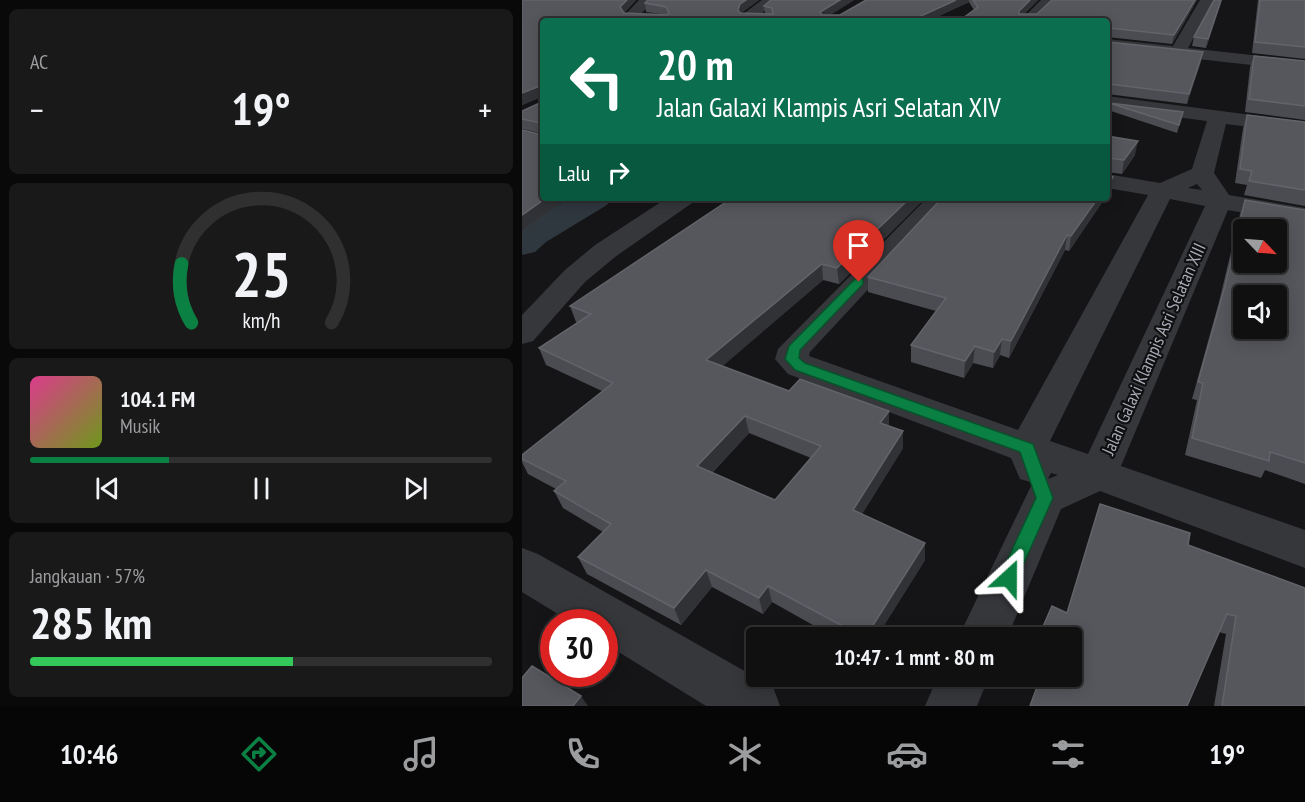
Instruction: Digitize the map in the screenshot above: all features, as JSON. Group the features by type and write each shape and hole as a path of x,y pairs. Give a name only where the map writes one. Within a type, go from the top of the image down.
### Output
{"street":[{"path":"644,18 631,16 647,0"},
{"path":"752,18 748,17 771,0"},
{"path":"1178,52 1207,0"},
{"path":"1029,1 1047,2"},
{"path":"1030,18 1047,2"},
{"path":"1110,44 1305,66"},
{"path":"1110,87 1305,112"},
{"path":"1110,102 1305,129"},
{"path":"1218,117 1202,173 1220,201"},
{"path":"987,627 1045,498 1027,448 1162,191 1202,173"},
{"path":"1110,182 1305,216"},
{"path":"522,334 575,276 604,250 678,201"},
{"path":"938,201 794,349 792,359 800,366 1305,549"},
{"name":"Jalan Galaxi Klampis Asri Selatan XIII","path":"1045,498 1098,475 1220,201"},
{"path":"522,568 754,706"},
{"path":"951,706 959,687"}],"building":[{"path":"522,0 627,0 620,7 624,13 667,15 669,13 666,7 645,3 648,0 746,0 740,4 738,10 740,13 773,14 772,8 764,6 771,0 840,0 820,12 822,15 840,15 866,0 956,0 917,18 540,18 540,86 522,93"},
{"path":"973,0 1030,0 1019,11 1019,14 1037,14 1052,0 1195,0 1174,35 1110,28 1110,18 963,18 978,7"},
{"path":"1214,0 1221,0 1208,39 1194,37"},
{"path":"1260,0 1305,0 1305,47 1255,42"},
{"path":"1110,42 1203,52 1189,94 1110,84"},
{"path":"1254,56 1305,61 1305,106 1249,99"},
{"path":"540,103 540,123 522,119 522,111"},
{"path":"1110,103 1110,103 1183,112 1179,125"},
{"path":"1247,115 1305,122 1305,190 1249,181 1252,171 1240,169"},
{"path":"522,130 539,134 542,201 522,215"},
{"path":"1110,136 1138,141 1124,160 1110,158"},
{"path":"1245,200 1305,210 1305,463 1270,452 1269,461 1192,438 1203,383 1198,382 1233,252 1233,273 1287,273 1287,219 1241,219"},
{"path":"728,201 907,201 837,268 822,264 706,360 789,391 800,379 889,411 880,423 903,431 853,510 925,543 872,627 844,627 768,586 759,598 706,570 674,608 578,557 611,524 554,491 566,481 522,459 522,455 613,383 539,348 591,314 570,306","holes":["745,416 821,446 775,500 697,466"]},
{"path":"939,201 1096,201 1071,236 1067,235 1011,341 1002,339 994,352 975,346 965,361 911,345 946,298 868,277"},
{"path":"1100,504 1190,533 1188,545 1305,588 1305,706 1222,706 1236,616 1227,614 1187,706 1030,706 1037,687 1082,687 1082,627 1043,627 1052,606 1067,613"},
{"path":"532,666 540,671 540,687 566,687 581,696 573,706 522,706 522,678"}],"waterway":[{"path":"522,244 533,234 590,201"}],"route":[{"path":"859,282 794,349 792,359 800,366 1027,448 1045,498 1009,578"}]}
